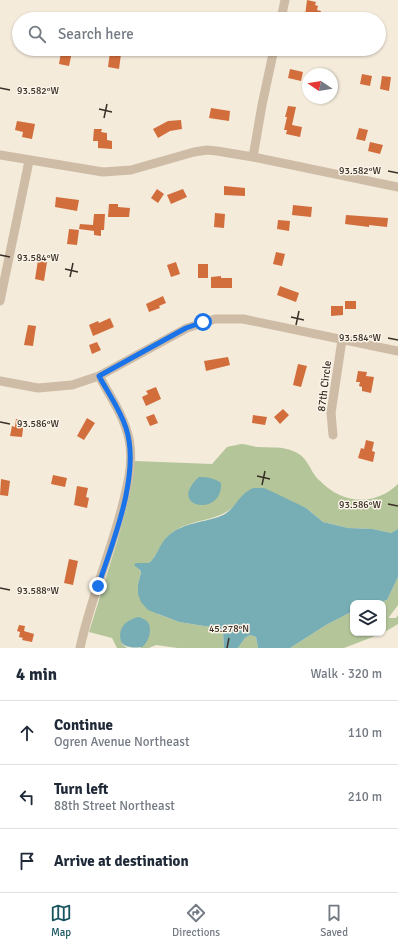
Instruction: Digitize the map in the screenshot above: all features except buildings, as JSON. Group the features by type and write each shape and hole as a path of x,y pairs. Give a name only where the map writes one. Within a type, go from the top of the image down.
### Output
{"street":[{"path":"282,12 285,0"},
{"path":"253,157 272,56"},
{"path":"0,155 29,161 104,172 114,172 132,170 202,150 217,150 398,188"},
{"path":"0,301 29,161"},
{"path":"0,381 38,388 72,385 99,376 186,328 215,318 243,319 398,351"},
{"name":"87th Circle","path":"333,435 331,413 342,340"},
{"path":"80,648 90,612 114,540 127,488 131,455 126,427 99,376"}],"green space":[{"path":"241,444 257,447 289,449 305,460 315,476 328,488 348,498 358,500 369,499 389,491 398,484 398,529 391,533 373,529 348,528 323,522 306,508 244,494 237,504 228,511 211,518 192,523 173,532 169,535 149,563 136,563 141,573 138,584 158,614 179,622 217,628 223,632 224,648 178,648 156,645 149,648 140,648 147,640 149,628 147,621 122,644 127,648 117,648 112,638 89,632 127,505 134,461 212,464 227,447"},
{"path":"398,577 398,605 389,618 396,618 398,615 398,624 386,631 386,600"},
{"path":"350,613 350,636 375,636 344,648 290,648 326,625"},
{"path":"250,635 256,637 258,648 238,648 245,638"}],"water":[{"path":"199,477 211,478 221,483 219,494 214,501 206,505 198,505 192,502 188,496 190,488"},
{"path":"253,488 264,488 306,508 323,522 348,528 373,529 391,533 398,529 398,577 387,600 350,600 350,613 326,625 290,648 258,648 256,637 250,635 245,638 238,648 224,648 223,632 217,628 179,622 148,610 141,602 138,594 138,584 141,573 140,570 134,565 136,563 149,563 166,538 179,529 223,515 232,508 245,493"},
{"path":"139,617 146,620 150,627 147,642 142,647 124,645 120,636 122,628 127,622"}],"route":[{"path":"98,586 114,540 127,488 131,455 126,427 99,376 186,328 203,322"}]}
